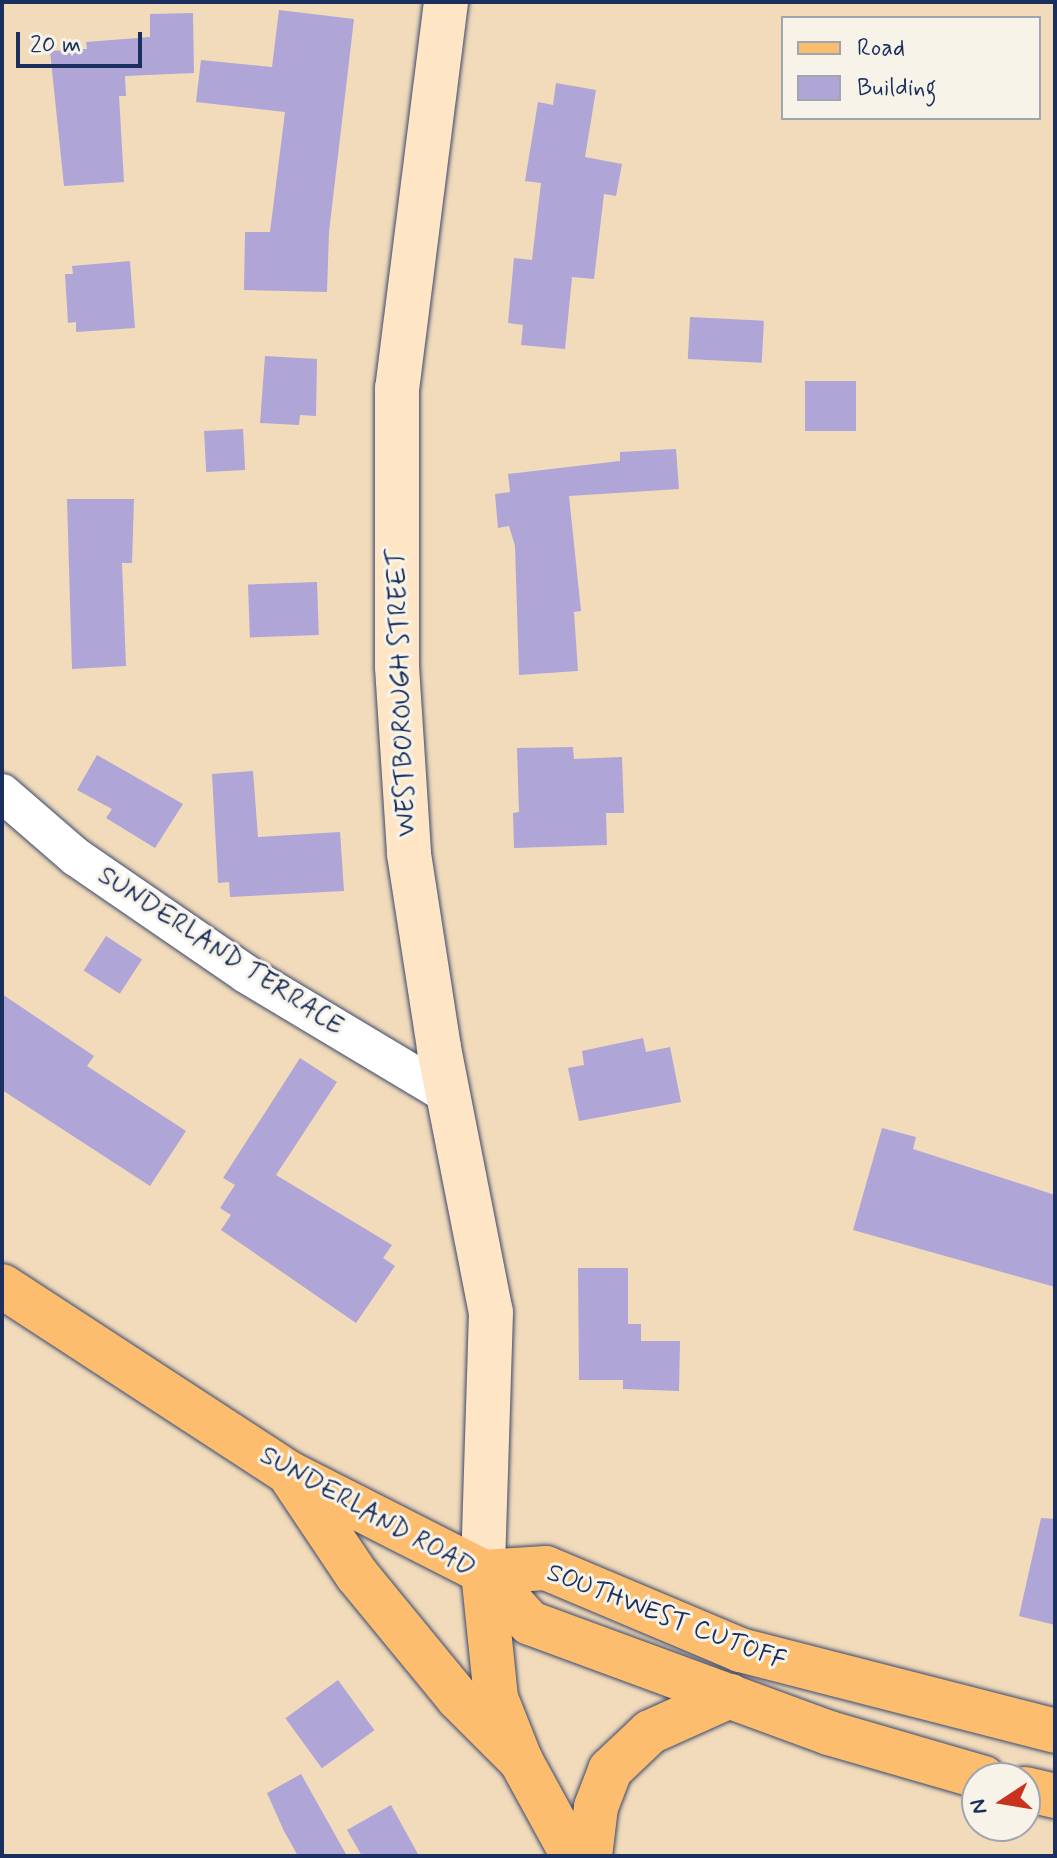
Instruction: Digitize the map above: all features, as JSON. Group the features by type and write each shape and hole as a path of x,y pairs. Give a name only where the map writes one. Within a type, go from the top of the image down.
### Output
{"main road":[{"name":"SUNDERLAND ROAD","path":"2,1286 289,1473 483,1572 491,1673 521,1761 573,1856"},
{"path":"289,1473 366,1587 458,1698 521,1761"},
{"name":"SOUTHWEST CUTOFF","path":"483,1572 546,1568 740,1650 1055,1731"},
{"name":"SOUTHWEST CUTOFF","path":"483,1572 530,1623 829,1733 961,1771"},
{"path":"590,1856 596,1807 610,1770 650,1732 730,1696"}],"street":[{"name":"WESTBOROUGH STREET","path":"446,2 407,278 395,481 397,667 409,854 491,1312 483,1572"},
{"name":"SUNDERLAND TERRACE","path":"2,793 76,857 246,974 450,1096"}],"building":[{"path":"279,10 354,19 329,232 327,292 244,290 245,232 270,232 285,112 196,102 201,60 272,67"},
{"path":"193,13 194,73 125,76 126,96 119,96 124,182 64,186 50,51 87,49 86,42 150,37 150,14"},
{"path":"556,83 596,90 585,157 622,164 616,196 604,194 594,279 572,277 565,349 521,345 523,325 508,323 514,258 532,260 541,183 525,181 538,102 553,105"},
{"path":"130,261 135,328 76,332 76,322 68,323 65,274 73,274 72,266"},
{"path":"690,317 764,321 762,363 688,359"},
{"path":"265,356 317,359 316,416 300,415 299,425 260,423"},
{"path":"805,381 856,381 856,431 805,431"},
{"path":"243,429 245,470 206,472 204,431"},
{"path":"676,449 679,489 569,496 581,611 574,612 578,671 519,675 515,546 509,526 498,528 495,494 510,492 508,474 620,461 620,452"},
{"path":"67,499 134,499 132,563 122,563 126,666 72,669"},
{"path":"317,582 319,635 250,637 248,584"},
{"path":"573,747 574,759 622,757 624,813 606,813 607,845 514,848 513,813 519,812 517,748"},
{"path":"97,755 183,804 155,848 106,818 112,809 77,790"},
{"path":"253,771 258,837 340,832 344,891 230,897 229,882 218,883 212,774"},
{"path":"106,936 142,959 120,994 84,970"},
{"path":"2,994 94,1056 87,1066 186,1131 150,1186 2,1090"},
{"path":"643,1038 646,1052 670,1047 681,1102 579,1121 568,1068 584,1065 582,1051"},
{"path":"300,1058 337,1082 276,1175 392,1245 383,1258 395,1266 356,1323 221,1230 231,1215 220,1208 235,1185 223,1178"},
{"path":"882,1128 916,1137 913,1149 1055,1195 1055,1287 853,1230"},
{"path":"578,1268 628,1268 628,1324 641,1324 641,1341 680,1341 679,1391 623,1389 623,1380 579,1380"},
{"path":"1041,1518 1055,1519 1055,1625 1019,1616"},
{"path":"338,1680 374,1730 322,1768 285,1718"},
{"path":"301,1774 347,1856 298,1856 267,1793"},
{"path":"391,1805 419,1856 362,1856 347,1830"}]}
